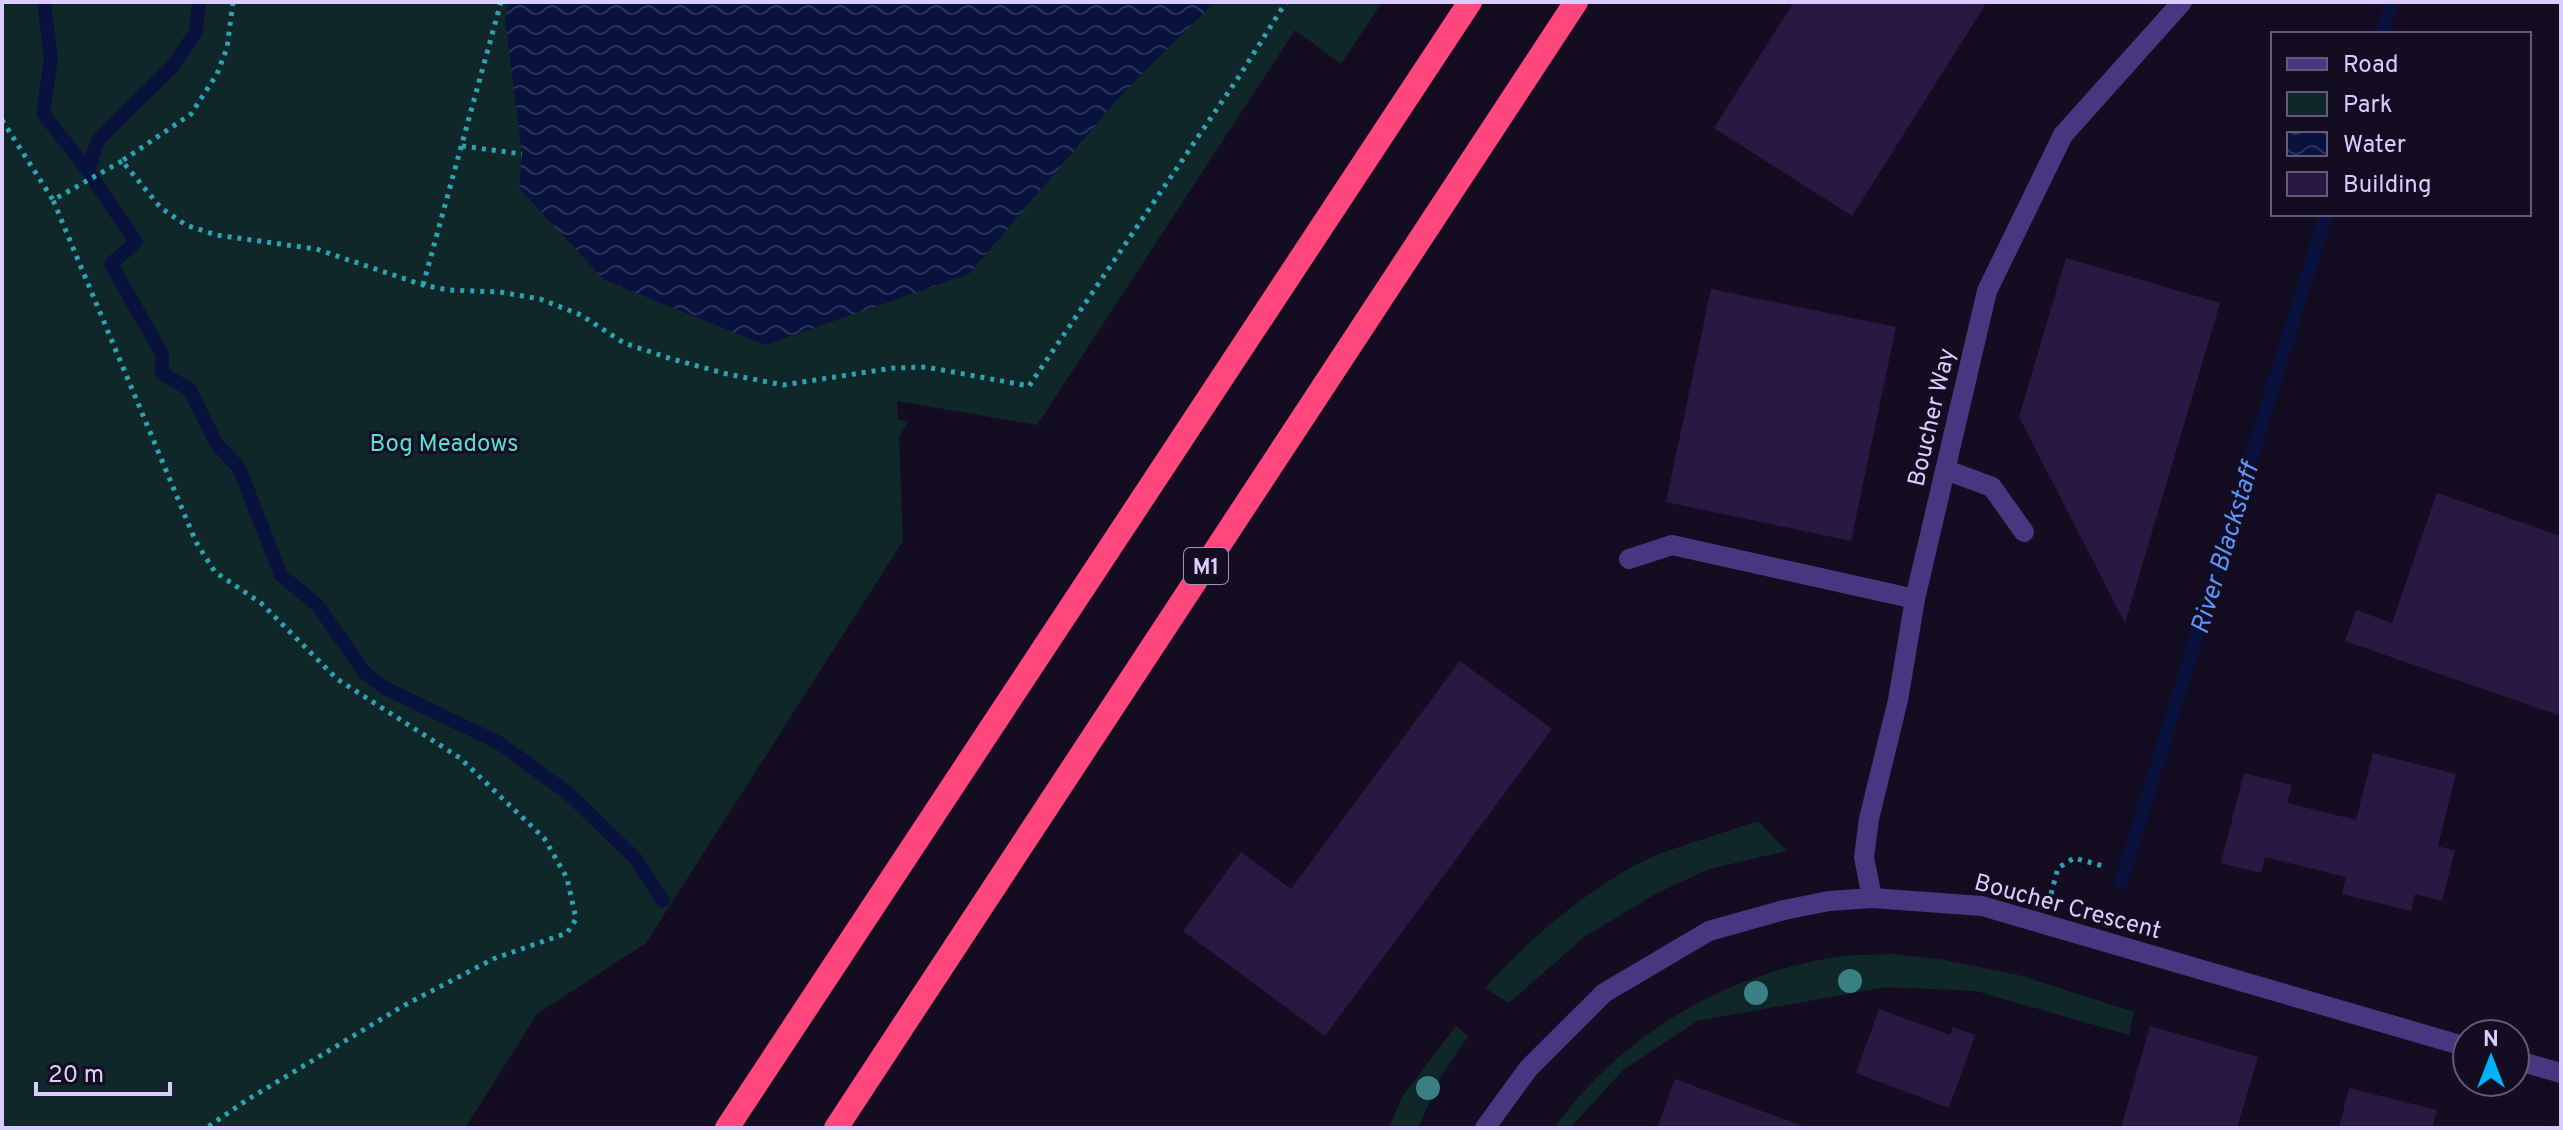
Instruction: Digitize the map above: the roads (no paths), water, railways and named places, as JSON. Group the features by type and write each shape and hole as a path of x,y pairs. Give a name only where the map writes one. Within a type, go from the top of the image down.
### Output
{"highway":[{"path":"727,1128 1470,2"},
{"name":"M1","path":"836,1128 1576,2"}],"street":[{"name":"Boucher Way","path":"1872,898 1864,857 1869,819 1898,700 1915,599 1987,291 2063,135 2182,2"},
{"path":"1946,470 1992,487 2024,532"},
{"path":"1629,559 1672,545 1915,599"},
{"name":"Boucher Crescent","path":"1485,1128 1528,1069 1604,993 1709,931 1829,901 1872,898 1982,906 2451,1042"},
{"path":"2531,1065 2561,1073"}],"water":[{"path":"509,2 1215,2 1123,93 969,274 765,345 604,280 519,188 522,154 505,19"}],"waterway":[{"path":"44,2 51,59 43,113 88,171"},
{"path":"199,2 196,32 172,67 98,140 88,171 136,242 111,264 162,354 162,373 190,390 216,443 239,468 281,575 318,606 365,673 385,688 499,743 568,793 635,858 663,901"},
{"name":"River Blackstaff","path":"2383,32 2392,2"},
{"name":"River Blackstaff","path":"2121,882 2325,216"}],"park label":[{"name":"Bog Meadows","path":"444,443"}]}
